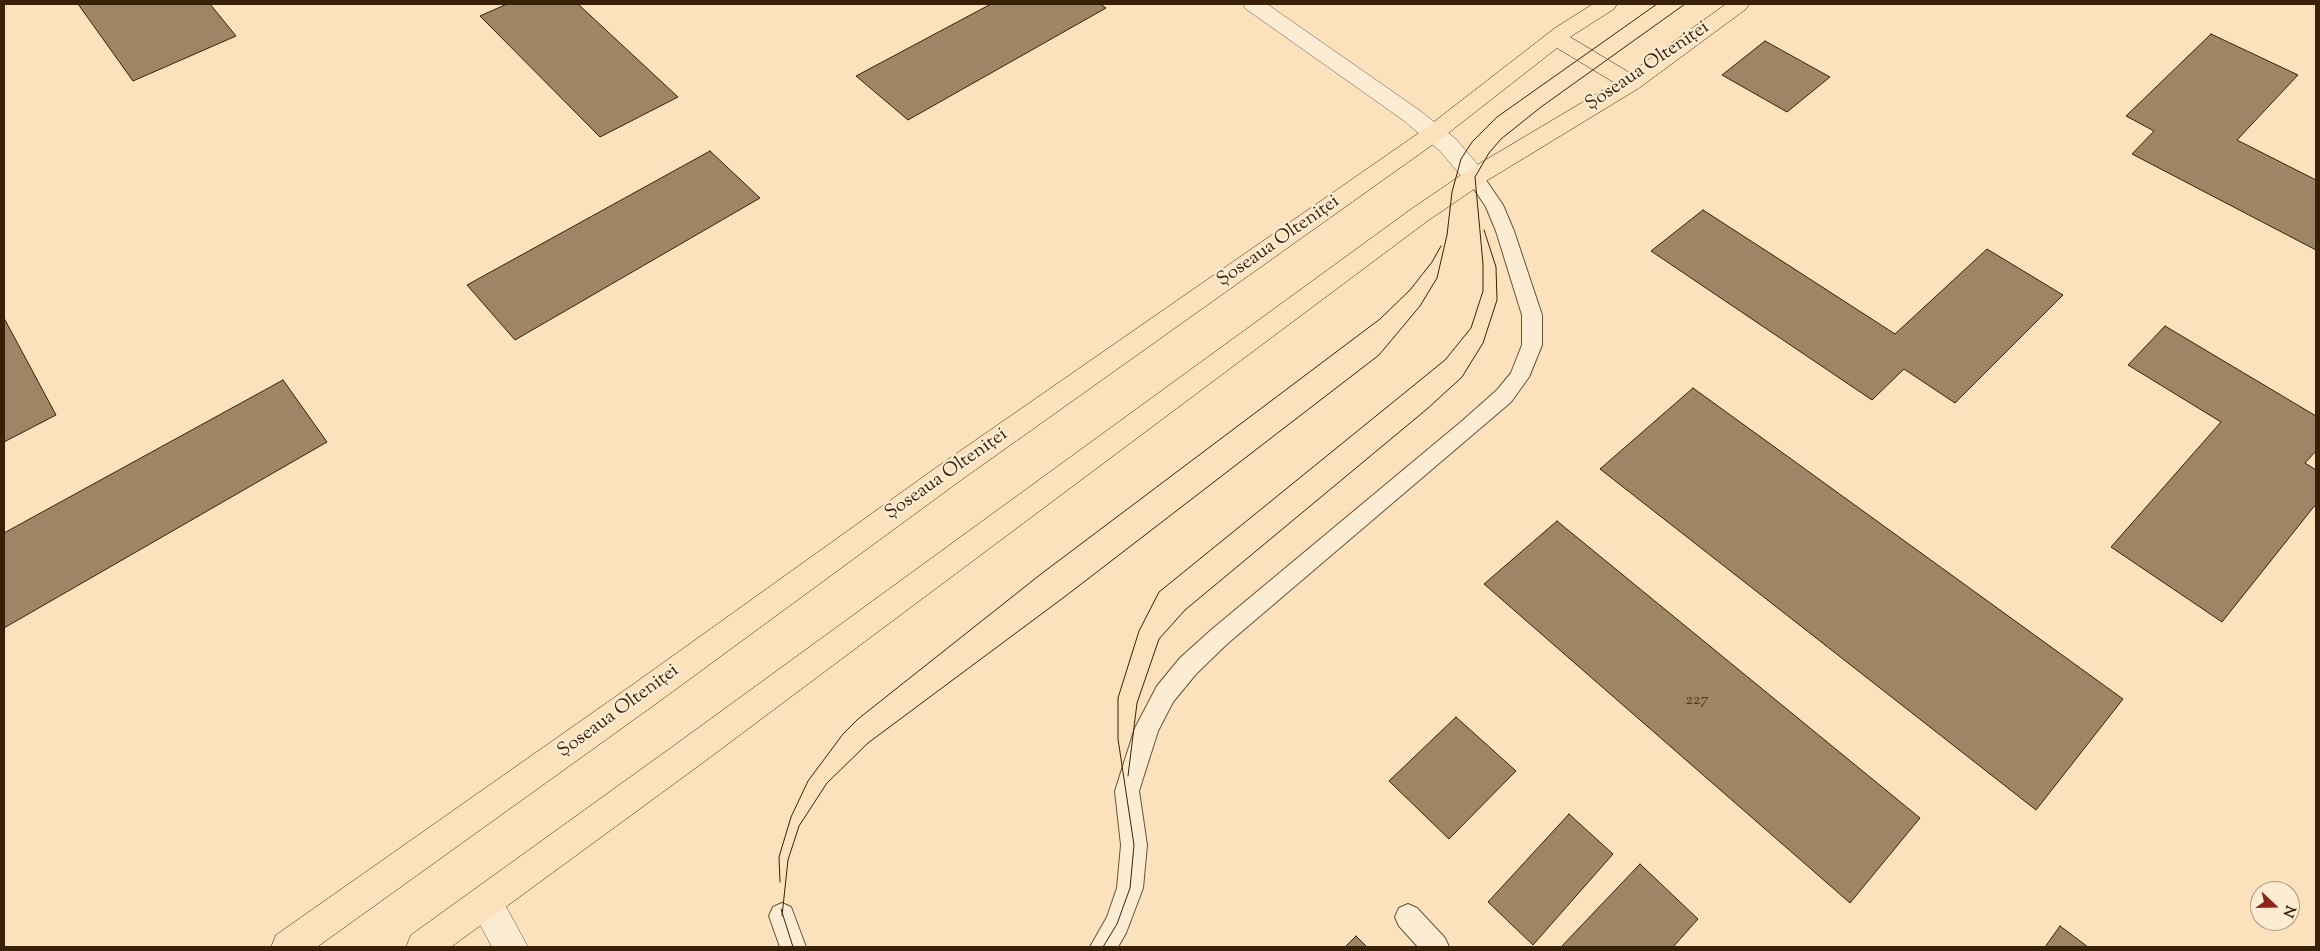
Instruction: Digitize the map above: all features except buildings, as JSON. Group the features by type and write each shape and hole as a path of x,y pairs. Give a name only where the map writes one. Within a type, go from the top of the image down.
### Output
{"main road":[{"name":"Șoseaua Olteniței","path":"288,947 646,693 947,475 1434,133 1556,38 1607,4"},
{"name":"Șoseaua Olteniței","path":"423,947 1319,288 1475,177 1631,83 1739,4"},
{"path":"1556,38 1631,83"}],"street":[{"path":"1253,4 1411,114 1461,158 1475,177"},
{"path":"485,902 511,947"}],"lane":[{"path":"1103,947 1117,924 1130,888 1134,846 1127,791 1147,728 1165,694 1188,666 1219,637 1470,427 1504,396 1519,377 1532,345 1532,315 1506,231 1494,205 1475,177"},
{"path":"782,916 793,947"},
{"path":"1408,917 1436,947"}],"tram line":[{"path":"782,913 788,860 799,826 827,783 868,743 1067,595 1379,355 1420,306 1437,278 1447,235 1452,192 1461,159 1472,142 1497,117 1657,4"},
{"path":"1103,947 1117,924 1130,888 1134,845 1118,739 1118,698 1139,631 1159,592 1445,360 1471,328 1483,291 1483,264 1475,177 1489,153 1501,139 1541,107 1685,4"},
{"path":"1128,776 1137,703 1159,639 1185,610 1427,409 1462,377 1483,343 1497,300 1496,267 1484,230"},
{"path":"780,882 779,857 791,817 808,781 843,734 858,719 1041,574 1380,319 1410,290 1432,262 1441,246"},
{"path":"781,909 782,913"},
{"path":"782,913 793,947"}]}
